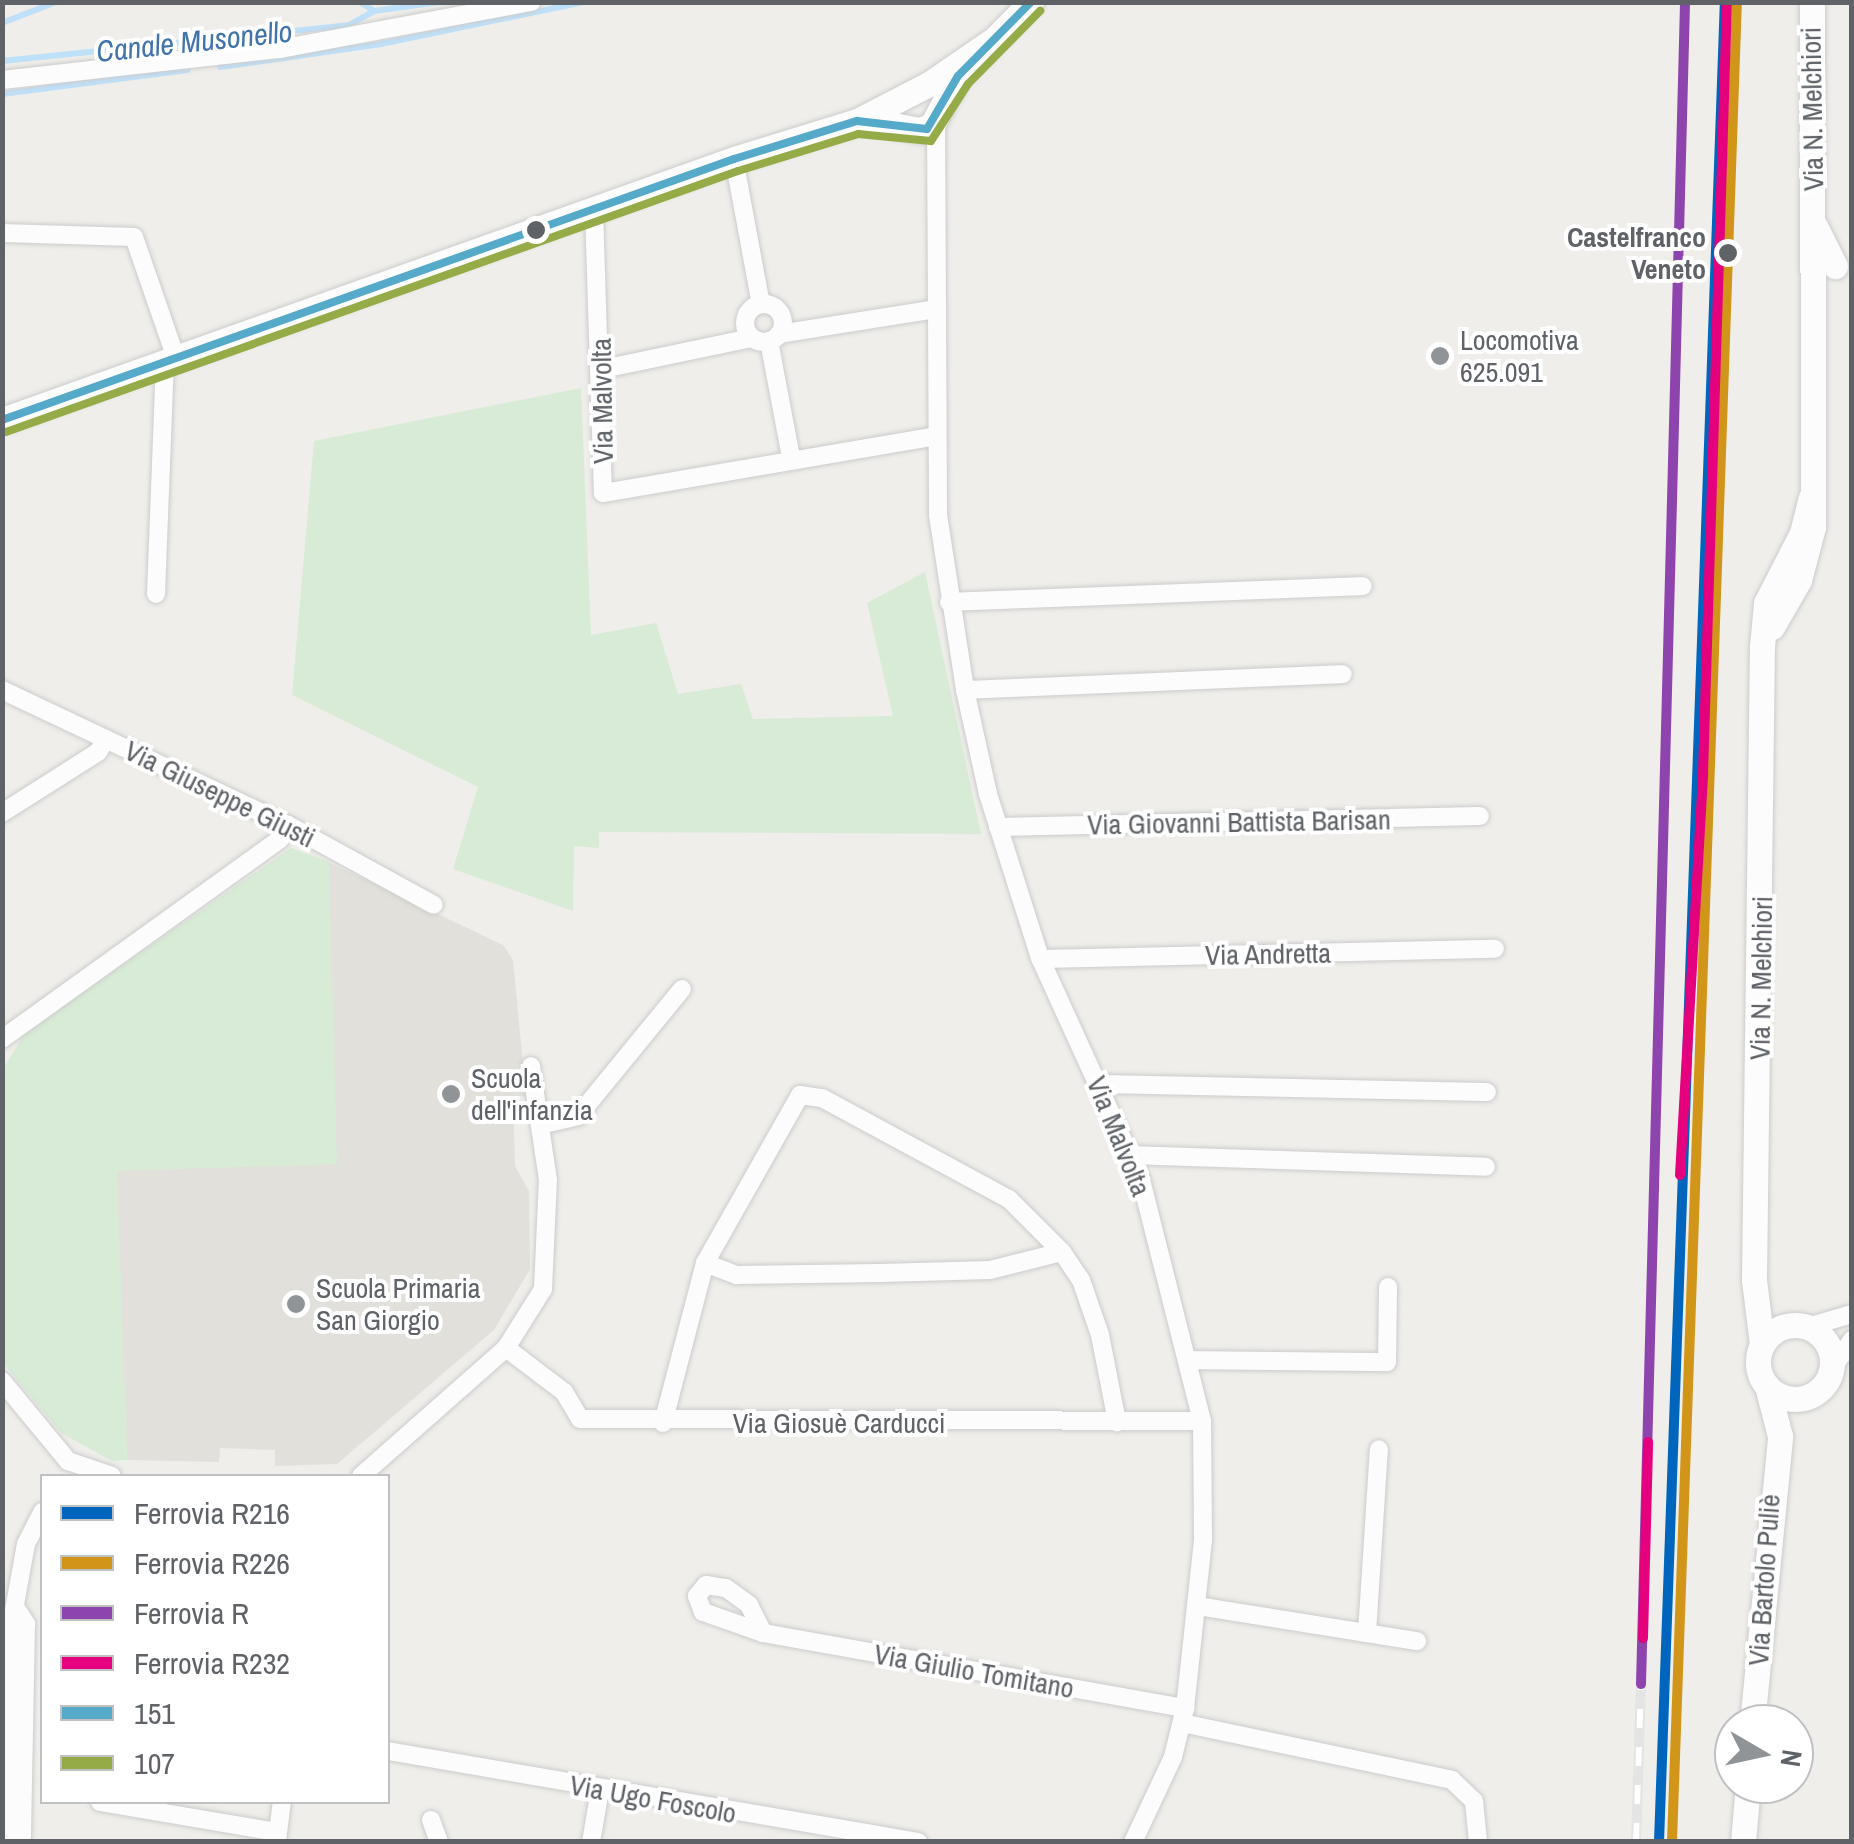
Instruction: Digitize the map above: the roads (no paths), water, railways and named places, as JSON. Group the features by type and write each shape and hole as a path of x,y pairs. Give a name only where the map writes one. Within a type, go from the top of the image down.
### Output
{"street":[{"path":"2,80 300,46 532,2"},
{"path":"2,420 734,158 858,120 918,111 1031,2"},
{"name":"Via N. Melchiori","path":"1762,1344 1754,1280 1765,676 1770,633 1810,550 1812,2"},
{"name":"Via Malvolta","path":"918,111 932,162 936,436 949,602 965,690 998,827 1041,959 1130,1155 1189,1360 1202,1421 1198,1606 1184,1716 1134,1842"},
{"path":"734,158 761,304 781,316 767,338"},
{"name":"Via Malvolta","path":"594,210 603,369 603,493 791,457 936,436"},
{"name":"Via N. Melchiori","path":"1812,305 1820,280 1843,266 1813,215"},
{"path":"2,233 134,236 170,360 156,594"},
{"path":"761,304 746,316 767,338 791,457"},
{"path":"603,369 936,310"},
{"path":"949,602 1362,586"},
{"path":"965,690 1343,674"},
{"name":"Via Giuseppe Giusti","path":"2,690 288,825 434,905"},
{"path":"2,813 98,752 106,739"},
{"name":"Via Giovanni Battista Barisan","path":"998,827 1480,816"},
{"path":"2,1039 280,839 288,825"},
{"name":"Via Andretta","path":"1041,959 1496,949"},
{"path":"544,1124 578,1116 682,989"},
{"path":"362,1474 506,1348 536,1307 548,1272 544,1124 531,1066"},
{"path":"1100,1084 1487,1092"},
{"path":"664,1423 705,1263 800,1095 822,1098 1009,1199 1062,1252 1081,1280 1100,1335 1117,1422"},
{"path":"1130,1155 1486,1167"},
{"path":"705,1263 737,1275 990,1270 1062,1252"},
{"path":"1754,1280 1768,1308 1824,1340 1831,1370"},
{"path":"1189,1360 1387,1362 1388,1287"},
{"path":"1852,1314 1799,1326 1762,1344 1758,1362 1767,1386 1790,1399 1808,1396 1852,1340"},
{"name":"Via Giosuè Carducci","path":"506,1348 564,1392 580,1419 664,1423 1202,1421"},
{"path":"2,1381 64,1469 98,1474"},
{"name":"Via Bartolo Puliè","path":"1754,1704 1780,1436 1767,1386"},
{"name":"Via Bartolo Puliè","path":"1780,1436 1808,1396"},
{"path":"1367,1633 1379,1449"},
{"path":"22,1842 16,1788 10,1610 18,1574 40,1517"},
{"path":"1198,1606 1417,1641"},
{"name":"Via Giulio Tomitano","path":"763,1633 1184,1716 1452,1780 1474,1801 1478,1842"},
{"name":"Via Ugo Foscolo","path":"390,1751 918,1842"},
{"path":"16,1788 40,1791"},
{"path":"8,1842 16,1788"},
{"path":"591,1842 600,1790"},
{"path":"110,1804 277,1837 282,1804"},
{"path":"1743,1842 1746,1804"},
{"path":"431,1820 439,1842"}],"waterway":[{"path":"2,23 56,2"},
{"path":"360,2 373,10"},
{"name":"Canale Musonello","path":"2,61 349,25 374,11 441,2"},
{"path":"220,67 381,44 584,2"},
{"path":"2,94 187,70"}],"railway":[{"path":"1636,1842 1641,1684"}],"rail line":[{"name":"R","path":"1641,1684 1685,2"},
{"name":"R216","path":"1659,1842 1725,2"},
{"name":"R232","path":"1680,1175 1703,773 1727,2"},
{"name":"R226","path":"1672,1842 1737,2"},
{"name":"R232","path":"1643,1638 1648,1442"}],"place":[{"name":"Castelfranco Veneto","path":"1728,253"},
{"name":"Locomotiva 625.091","path":"1440,356"},
{"name":"Scuola dell'infanzia","path":"451,1094"},
{"name":"Scuola Primaria San Giorgio","path":"296,1304"}]}
